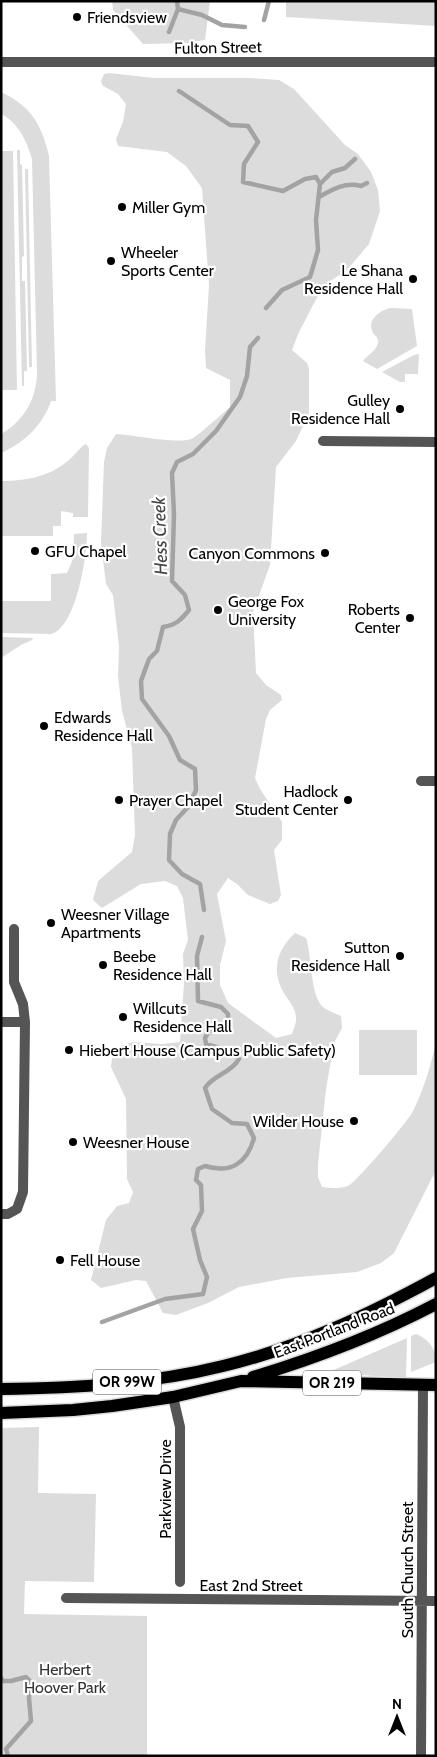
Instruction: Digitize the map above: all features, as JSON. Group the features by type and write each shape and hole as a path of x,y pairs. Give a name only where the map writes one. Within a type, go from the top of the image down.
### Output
{"main road":[{"name":"East Portland Road","path":"1,1389 65,1388 136,1381 223,1366 297,1343 340,1326 380,1308 436,1278"},
{"name":"East Portland Road","path":"241,1381 343,1347 391,1327 436,1304"},
{"name":"OR 219","path":"241,1381 430,1385"},
{"name":"OR 99W","path":"1,1413 74,1410 174,1397 241,1381"}],"street":[{"name":"Fulton Street","path":"1,62 436,62"},
{"path":"323,441 436,442"},
{"path":"421,781 436,781"},
{"path":"1,1214 8,1214 18,1208 23,1192 25,1022 23,1004 14,982 14,930"},
{"path":"1,1022 25,1022"},
{"name":"South Church Street","path":"421,1756 422,1601 430,1385"},
{"name":"Parkview Drive","path":"174,1397 180,1428 180,1582"},
{"name":"East 2nd Street","path":"66,1598 436,1601"}],"green space":[{"path":"112,1 210,1 205,40 188,43 143,44 113,10"},
{"path":"286,1 436,1 436,26 286,17"},
{"path":"104,74 154,78 252,78 279,80 294,89 345,145 358,154 371,172 378,190 380,211 369,244 347,270 323,286 299,332 292,350 307,363 309,369 309,413 296,441 276,467 270,565 253,612 256,673 266,685 281,695 282,700 270,710 266,719 255,778 282,822 282,840 274,850 281,895 278,901 270,904 248,895 228,878 217,894 226,941 220,965 220,985 228,1003 276,1038 292,1034 296,1015 280,985 277,963 285,944 295,933 306,938 316,994 323,1007 341,1016 342,1028 334,1043 326,1089 318,1164 318,1177 322,1187 338,1188 348,1186 401,1128 412,1113 420,1096 436,1043 436,1170 394,1253 381,1263 357,1272 287,1278 239,1287 208,1303 176,1315 163,1313 146,1281 136,1280 101,1288 91,1280 106,1220 117,1206 129,1203 133,1192 127,1179 126,1099 111,1067 113,1048 133,1042 161,1044 180,1042 184,983 183,954 188,940 183,898 177,886 165,881 141,884 102,908 93,900 98,881 132,852 135,835 132,748 122,711 118,676 119,646 113,595 106,584 101,543 104,462 107,448 116,434 155,439 191,439 230,407 230,380 206,368 205,351 209,285 202,188 186,166 167,152 118,146 116,139 123,122 126,104 118,94 103,86 101,81"},
{"path":"1,92 28,110 34,118 43,135 49,156 56,401 51,401 43,418 32,432 17,444 1,453 1,434 9,429 28,408 35,391 37,372 32,159 25,140 13,122 1,114"},
{"path":"17,150 20,150 20,164 22,165 24,256 22,257 22,281 25,281 27,371 24,371 24,386 22,386"},
{"path":"1,151 13,151 17,390 1,390"},
{"path":"25,169 28,169 32,367 29,367"},
{"path":"391,308 412,309 417,346 377,369 363,361 375,349 378,343 371,324 375,316"},
{"path":"419,354 418,374 405,374 405,382 400,382 382,372 414,355"},
{"path":"86,444 89,448 88,517 73,517 73,513 61,511 61,526 53,526 53,536 1,536 1,481 28,479 45,474 61,466"},
{"path":"87,533 85,558 78,590 67,619 60,629 51,634 1,633 1,585 2,601 51,601 51,574 67,573 73,559 74,534"},
{"path":"1,637 33,638 1,658"},
{"path":"359,1030 417,1030 417,1075 359,1075"},
{"path":"416,1334 431,1345 435,1353 436,1362 411,1372 411,1336"},
{"path":"407,1338 406,1378 329,1372"},
{"name":"Herbert Hoover Park","path":"39,1427 38,1493 96,1494 94,1582 25,1581 24,1614 147,1616 147,1756 1,1756 1,1428"}],"waterway":[{"name":"Hess Creek","path":"169,32 178,9 177,1"},
{"path":"264,20 269,1"},
{"path":"178,9 202,15 222,25 245,27"},
{"name":"Hess Creek","path":"179,91 230,125 248,126 258,142 244,164 243,182 283,191 305,179 316,177 320,184 316,220 318,250 310,277 282,290 266,308"},
{"path":"320,184 332,172 345,168 355,159"},
{"path":"319,197 339,187 361,186 367,183"},
{"name":"Hess Creek","path":"204,910 200,884 182,874 169,860 170,834 176,820 189,806 196,790 195,769 180,760 169,736 142,699 141,681 149,659 157,651 163,627 178,622 189,610 185,595 172,581 174,514 172,473 177,462 193,454 216,431 240,397 247,376 250,347 258,338"},
{"name":"Hess Creek","path":"102,1322 165,1299 203,1294 207,1277 200,1260 193,1229 202,1211 201,1185 196,1180 198,1169 205,1166 223,1169 237,1164 247,1154 254,1138 247,1124 232,1123 212,1109 205,1088 236,1064 239,1059 235,1053 206,1044 205,1038 208,1033 214,1029 223,1028 228,1022 228,1014 221,1007 198,1001 197,956 202,937"},
{"name":"Hess Creek","path":"1,1678 3,1681 11,1681 26,1677 30,1681 31,1721 6,1749 8,1756"}],"place":[{"name":"Friendsview","path":"77,17"},
{"name":"Miller Gym","path":"122,207"},
{"name":"Wheeler Sports Center","path":"111,261"},
{"name":"Le Shana Residence Hall","path":"413,279"},
{"name":"Gulley Residence Hall","path":"400,409"},
{"name":"GFU Chapel","path":"35,551"},
{"name":"Canyon Commons","path":"325,553"},
{"name":"George Fox University","path":"218,610"},
{"name":"Roberts Center","path":"410,618"},
{"name":"Edwards Residence Hall","path":"44,726"},
{"name":"Prayer Chapel","path":"119,800"},
{"name":"Hadlock Student Center","path":"348,800"},
{"name":"Weesner Village Apartments","path":"51,923"},
{"name":"Sutton Residence Hall","path":"400,956"},
{"name":"Beebe Residence Hall","path":"103,965"},
{"name":"Willcuts Residence Hall","path":"123,1017"},
{"name":"Hiebert House (Campus Public Safety)","path":"69,1050"},
{"name":"Wilder House","path":"354,1121"},
{"name":"Weesner House","path":"73,1142"},
{"name":"Fell House","path":"60,1260"}]}
